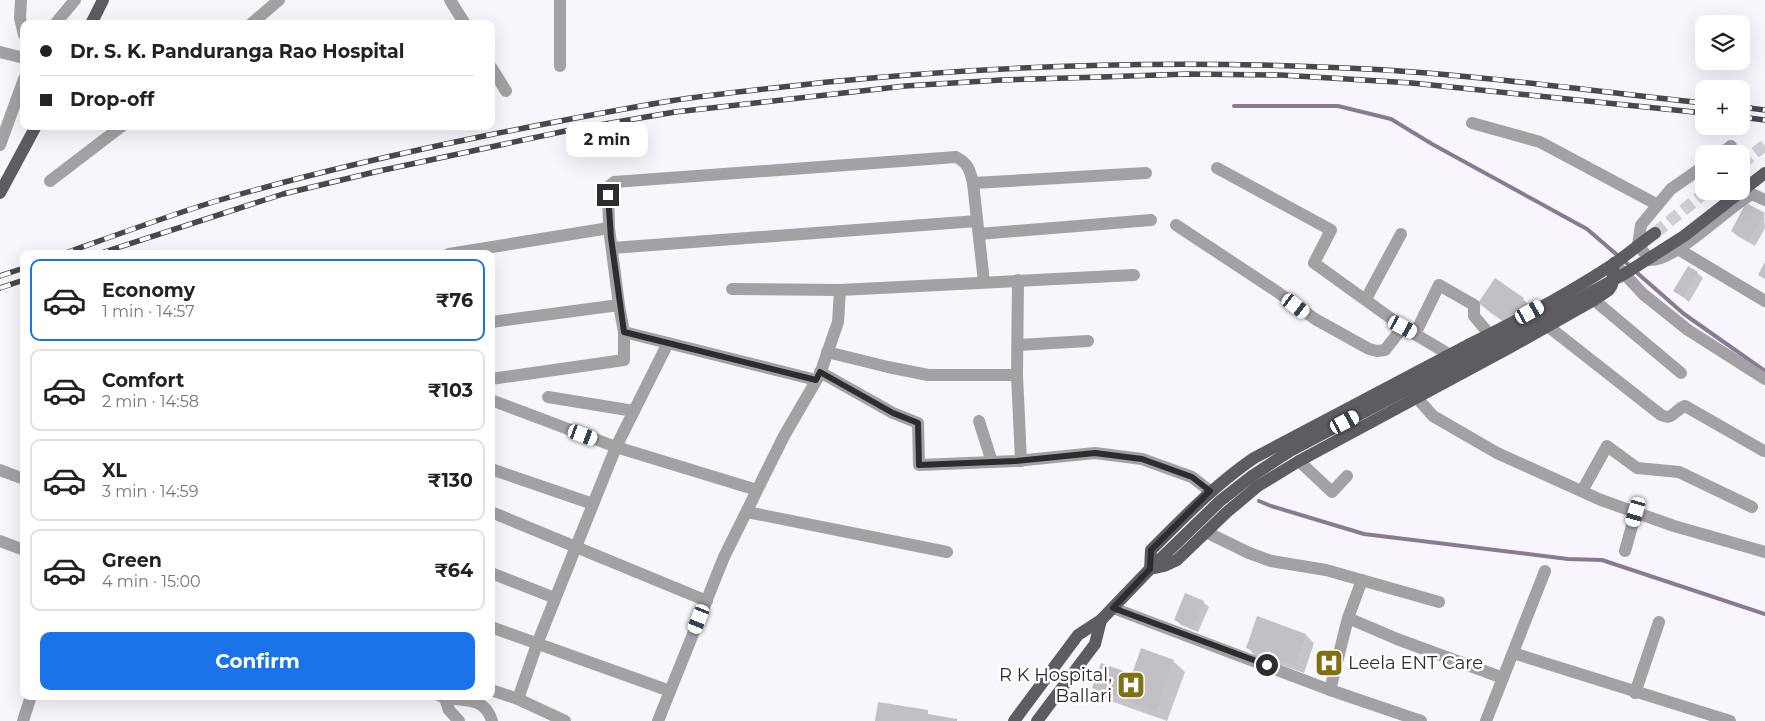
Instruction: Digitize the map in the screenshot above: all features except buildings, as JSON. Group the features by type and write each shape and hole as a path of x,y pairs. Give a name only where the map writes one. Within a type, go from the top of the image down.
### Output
{"main road":[{"path":"93,20 103,0"},
{"path":"0,193 34,130"},
{"path":"1014,721 1078,635 1101,620 1220,501 1252,476 1290,451 1626,273 1684,236 1765,173"},
{"path":"1150,569 1151,550 1210,491 1254,458 1490,335 1581,284 1655,233"},
{"path":"1150,569 1171,564 1258,486 1299,461 1594,300 1609,290 1612,285 1614,263"},
{"path":"1037,721 1095,644 1101,620"}],"street":[{"path":"20,20 21,0"},
{"path":"58,20 74,0"},
{"path":"256,20 279,0"},
{"path":"450,0 462,20"},
{"path":"560,0 560,66"},
{"path":"0,52 20,57"},
{"path":"495,73 506,91"},
{"path":"0,145 20,90"},
{"path":"1472,123 1540,142 1658,205"},
{"path":"50,181 117,130"},
{"path":"495,378 624,360 624,332 610,228 608,186 614,182 956,157 964,161 969,168 973,183 984,282"},
{"path":"1217,168 1331,230 1314,263 1403,327 1450,355"},
{"path":"1695,172 1670,189 1641,225 1634,248 1650,260 1655,261 1663,258 1678,249 1752,194 1765,200"},
{"path":"973,183 1146,173"},
{"path":"979,234 1151,220"},
{"path":"612,248 977,221"},
{"path":"1176,225 1279,293 1315,320 1369,349 1385,350 1403,327"},
{"path":"474,250 610,228"},
{"path":"1366,299 1401,234"},
{"path":"1678,249 1765,301"},
{"path":"1614,263 1643,294 1688,330 1765,379"},
{"path":"732,288 840,290 1134,275"},
{"path":"1018,280 1017,375 1021,461"},
{"path":"1581,284 1594,300 1681,372"},
{"path":"1416,334 1439,285 1474,305 1474,316 1490,335"},
{"path":"658,721 724,557 784,436 818,376 838,322 840,290"},
{"path":"495,321 619,305"},
{"path":"1530,312 1666,418 1672,417 1680,408 1685,406 1764,451"},
{"path":"624,332 818,376 893,413 918,423 919,465 1021,461 1095,453 1142,459 1192,477 1210,491"},
{"path":"1018,345 1088,341"},
{"path":"518,699 537,644 616,447 668,343"},
{"path":"827,352 888,367 928,374 1017,375"},
{"path":"1401,380 1433,416 1497,453 1582,491 1636,512 1674,526 1765,552"},
{"path":"548,397 634,411"},
{"path":"495,402 616,447 757,490"},
{"path":"979,421 992,462"},
{"path":"1582,491 1607,446 1637,468 1679,472 1752,507"},
{"path":"1299,461 1332,492 1347,476"},
{"path":"0,470 20,477"},
{"path":"495,470 593,504"},
{"path":"747,512 947,552"},
{"path":"1625,551 1636,512"},
{"path":"495,514 707,601"},
{"path":"1206,532 1249,553 1271,561 1326,570 1439,602"},
{"path":"0,541 20,548"},
{"path":"1486,721 1545,571"},
{"path":"495,575 555,598"},
{"path":"1330,690 1348,618 1362,580"},
{"path":"1113,608 1330,690 1421,721"},
{"path":"1348,618 1397,639 1503,678"},
{"path":"1636,693 1659,622"},
{"path":"495,628 670,691"},
{"path":"1513,653 1730,721"},
{"path":"495,691 518,699 564,721"},
{"path":"23,721 30,700"},
{"path":"444,700 449,710 460,721"},
{"path":"468,700 475,702 490,713 492,721"}],"waterway":[{"path":"1234,106 1338,106 1391,119 1432,144 1587,229 1630,266"},
{"path":"1635,271 1684,314 1765,371"},
{"path":"1259,501 1364,534 1568,559 1602,560 1765,614"}],"tunnel":[{"path":"1750,157 1765,145"},
{"path":"1655,233 1696,200"}],"railway":[{"path":"74,250 213,202 316,174 454,142 670,101 893,76 1022,68 1151,64 1346,68 1391,70 1525,82 1695,102"},
{"path":"110,250 283,194 379,171 570,130 675,112 905,86 1001,80 1188,74 1281,75 1412,83 1695,112"},
{"path":"1750,108 1765,110"},
{"path":"1750,118 1765,120"},
{"path":"0,276 20,269"},
{"path":"0,288 20,281"}],"place":[{"name":"Leela ENT Care","path":"1329,663"},
{"name":"R K Hospital, Ballari","path":"1131,685"}],"route":[{"path":"608,195 611,238 624,332 816,380 820,372 893,413 918,423 919,465 1016,461 1095,453 1142,459 1192,477 1210,491 1151,550 1150,569 1113,608 1267,665"}]}
